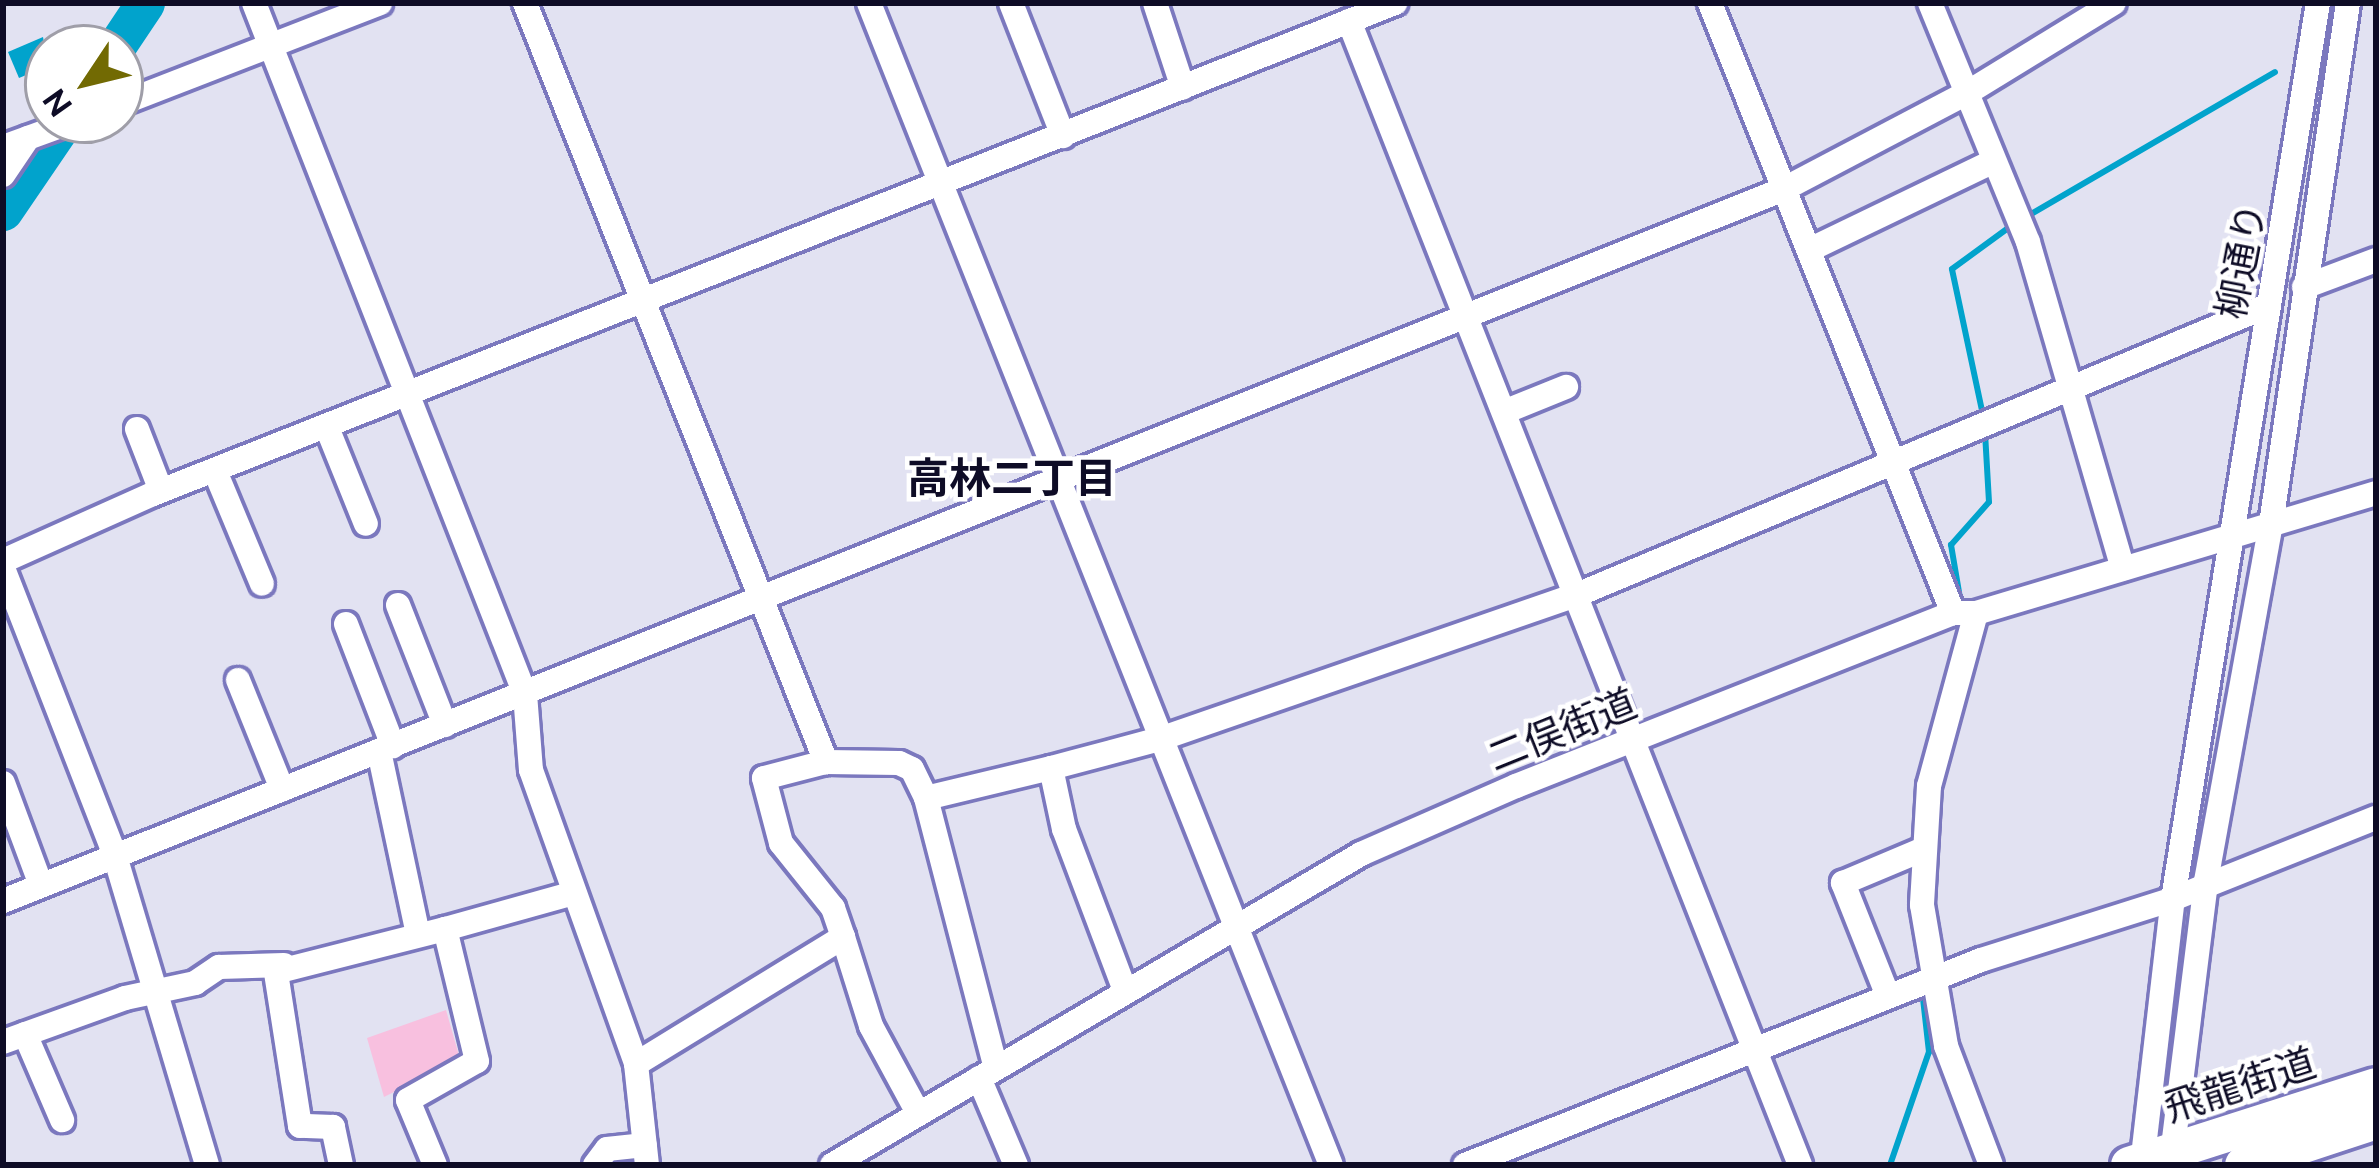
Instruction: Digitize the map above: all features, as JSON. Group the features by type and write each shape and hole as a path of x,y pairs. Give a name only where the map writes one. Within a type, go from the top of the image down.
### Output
{"highway":[{"name":"飛龍街道","path":"2152,1161 2376,1086"},
{"name":"飛龍街道","path":"2243,1165 2376,1121"}],"street":[{"path":"254,3 525,694 531,770 635,1064 646,1155 607,1149 595,1165"},
{"path":"144,95 380,3"},
{"path":"525,3 826,762"},
{"path":"869,3 1331,1165"},
{"path":"1011,3 1063,136"},
{"path":"1155,3 1183,88"},
{"path":"207,1165 115,856 3,564 161,491 328,430 1395,3"},
{"path":"1710,3 1889,460 1965,613 1915,852 1922,905 1914,986"},
{"path":"1930,3 2018,222 2072,387 2122,568"},
{"path":"3,901 1468,321 1784,189 1967,93 2114,3"},
{"name":"柳通り","path":"2152,1161 2173,899 2318,3"},
{"name":"柳通り","path":"2152,1161 2271,524 2348,3"},
{"path":"1349,21 1801,1165"},
{"path":"3,175 26,144"},
{"path":"1810,250 1994,161"},
{"path":"2304,287 2376,260"},
{"path":"926,798 1160,739 1579,595 1889,460 2267,306"},
{"path":"1504,412 1566,387"},
{"path":"137,429 161,491"},
{"path":"328,430 366,524"},
{"path":"215,471 262,584"},
{"name":"二俣街道","path":"832,1165 1124,988 1361,854 1632,740 1965,613 2376,493"},
{"path":"398,604 445,725"},
{"path":"346,624 386,748 418,935"},
{"path":"238,680 282,789"},
{"path":"918,1113 871,1026 833,908 789,859 764,778 826,762 898,763 912,770 926,798 987,1073 1016,1165"},
{"path":"1051,768 1064,829 1124,988"},
{"path":"3,783 41,885"},
{"path":"1465,1165 1914,986 2173,899 2206,880 2376,818"},
{"path":"1915,852 1843,883 1914,986 1991,1165"},
{"path":"62,1120 14,1038 153,991 195,983 219,967 284,965 445,929 574,893"},
{"path":"435,1165 408,1100 476,1061 445,929"},
{"path":"635,1064 843,937"},
{"path":"284,965 276,972 300,1126 333,1127 341,1165"}],"shaded area":[{"path":"446,1010 460,1059 384,1097 367,1038"}],"water":[{"path":"24,45 24,76 19,78 8,52"}],"waterway":[{"path":"131,24 145,3"},
{"path":"2026,217 2275,72"},
{"path":"3,211 49,144"},
{"path":"1984,420 1952,269 2015,223"},
{"path":"1960,598 1951,545 1989,502 1985,433"},
{"path":"1890,1165 1929,1052 1922,990"}],"district":[{"name":"高林二丁目","path":"1012,478"}]}
